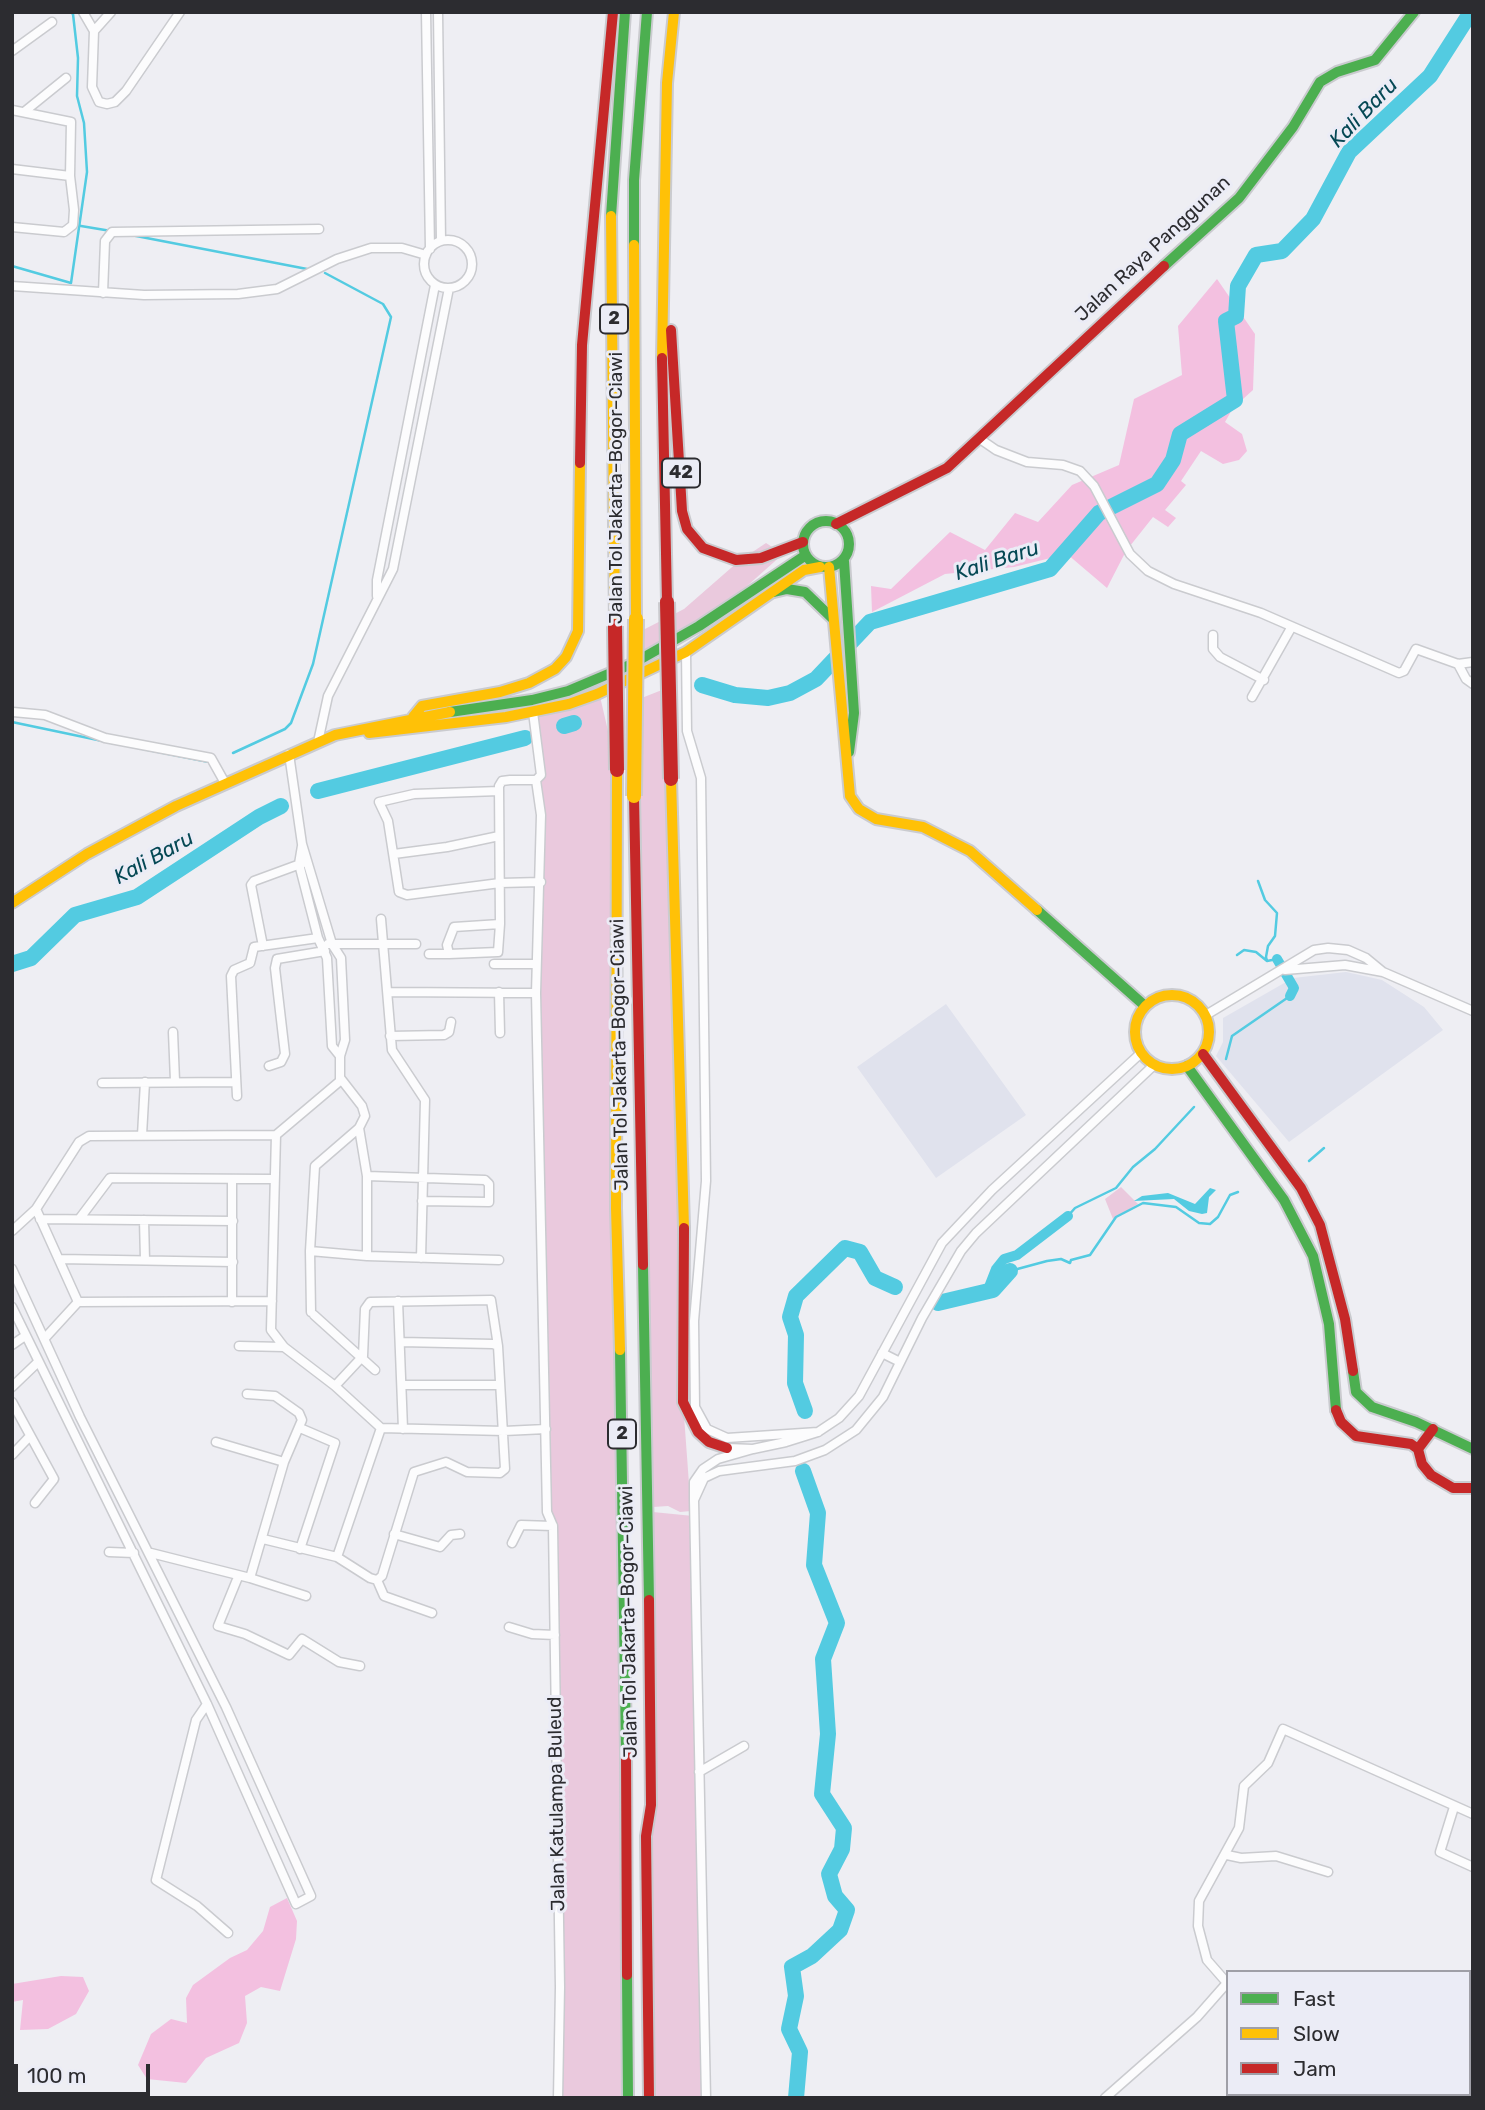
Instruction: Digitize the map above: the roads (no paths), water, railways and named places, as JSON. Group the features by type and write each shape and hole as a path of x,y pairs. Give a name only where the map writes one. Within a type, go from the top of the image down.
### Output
{"main road":[{"path":"415,723 422,706 500,692 529,683 555,669 566,657 578,631 582,345 613,12"},
{"name":"Jalan Tol Jakarta–Bogor–Ciawi","path":"625,12 612,169 610,253 614,323 616,1208 623,1472 628,2098"},
{"name":"Jalan Tol Jakarta–Bogor–Ciawi","path":"647,12 634,180 634,796 650,1660 650,1805 646,1836 649,2098"},
{"name":"42","path":"674,12 667,83 662,387 671,779 684,1159 683,1402 698,1432 709,1442 727,1448"},
{"name":"Jalan Raya Panggunan","path":"836,524 947,468 980,439 1048,372 1239,198 1293,128 1320,82 1336,72 1375,60 1414,12"},
{"name":"42","path":"664,288 671,327 682,511 687,529 703,548 736,560 761,558 804,548"},
{"path":"12,903 96,849 225,783 291,759 335,735 415,723 568,691 656,652 804,548 815,524 836,524 849,538 844,561 854,713 846,772"},
{"path":"804,548 824,567 833,624 846,772 850,796 859,809 876,819 923,827 970,851 1145,1006"},
{"path":"415,723 534,717 597,694 686,652 804,570 844,561"},
{"path":"767,594 787,589 805,592 833,624"},
{"path":"1172,994 1192,1000 1206,1015 1210,1035 1203,1054 1187,1066 1165,1069 1154,1065 1141,1053 1135,1040 1135,1027 1145,1006 1162,995 1172,994"},
{"path":"1203,1054 1300,1188 1320,1225 1345,1319 1356,1392 1372,1408 1433,1429 1473,1450"},
{"path":"1187,1066 1284,1200 1313,1256 1329,1324 1336,1409 1341,1422 1356,1436 1375,1441 1403,1441 1418,1449 1422,1464 1431,1475 1453,1488 1473,1488"},
{"path":"1418,1449 1433,1429"}],"street":[{"path":"83,12 94,31 92,87 99,102 107,104 115,102 126,91 180,12"},
{"path":"94,31 111,12"},
{"path":"17,287 103,293 237,294 277,289 337,259 371,248 402,248 428,252 441,241 461,244 472,260 467,280 449,288 435,285 426,275 428,252 426,12"},
{"path":"438,12 441,241"},
{"path":"12,51 52,22"},
{"path":"24,112 66,78"},
{"path":"12,110 71,122 70,176 74,210 69,230 54,232 12,227"},
{"path":"12,169 70,176"},
{"path":"103,293 105,241 112,232 319,229"},
{"path":"377,596 377,580 435,285"},
{"path":"318,742 328,696 393,569 449,288"},
{"path":"980,439 1005,454 1035,464 1063,465 1080,471 1088,477 1130,554 1148,571 1180,587 1261,613 1399,673 1404,671 1416,649 1458,664 1473,662"},
{"path":"1252,697 1291,628"},
{"path":"1213,635 1213,649 1220,657 1264,680"},
{"path":"686,652 687,731 701,778 706,1181 694,1321 695,1407 707,1429 727,1438 818,1432"},
{"path":"1458,664 1466,679 1473,684"},
{"path":"13,712 45,715 105,738 211,758 225,783"},
{"path":"276,1135 271,1330 284,1347 335,1386 381,1428 504,1431 546,1429 540,1308 536,993 541,815 534,717"},
{"path":"291,759 304,863 321,945 332,1046 340,1056"},
{"path":"429,954 496,954 500,924 499,791 502,781 539,778"},
{"path":"499,791 414,794 379,802 388,821 399,892 403,894 500,883 541,882"},
{"path":"394,854 499,836"},
{"path":"304,863 332,944 341,958 345,1040 340,1056 341,1079 364,1111 359,1128 367,1176 367,1256"},
{"path":"263,946 251,885 254,881 304,863"},
{"path":"381,919 392,1050 425,1100 421,1258"},
{"path":"449,954 447,945 454,927 500,924"},
{"path":"237,1096 231,976 234,971 250,963 254,947 416,944"},
{"path":"269,1066 281,1062 285,1054 275,968 277,959 321,945"},
{"path":"1326,967 1328,948"},
{"path":"1206,1015 1285,970 1294,960 1328,948 1348,950 1366,958 1383,972"},
{"path":"494,964 536,964"},
{"path":"1285,970 1345,965 1383,972 1473,1011"},
{"path":"388,992 536,993"},
{"path":"499,992 500,1032"},
{"path":"390,1036 444,1035 449,1032 452,1022"},
{"path":"173,1032 175,1081"},
{"path":"706,2098 694,1482 703,1469 718,1459 818,1432 839,1418 859,1396 930,1261 958,1224 1141,1053"},
{"path":"694,1500 704,1478 719,1471 795,1461 825,1450 856,1430 883,1396 950,1267 976,1233 1154,1065"},
{"path":"12,1231 36,1209 82,1139 98,1135 276,1135 341,1079"},
{"path":"142,1135 145,1082"},
{"path":"103,1083 235,1082"},
{"path":"359,1128 316,1164 310,1251 312,1313 363,1356 375,1370"},
{"path":"367,1176 486,1180 489,1184 491,1200 486,1203 422,1201"},
{"path":"80,1218 109,1178 273,1180"},
{"path":"232,1180 232,1302"},
{"path":"36,1209 78,1302"},
{"path":"40,1219 233,1221"},
{"path":"144,1220 145,1260"},
{"path":"310,1251 367,1256 499,1260"},
{"path":"59,1259 233,1262"},
{"path":"12,1269 80,1417 151,1553 226,1707 311,1896 296,1904 207,1704 37,1363 12,1307"},
{"path":"335,1386 363,1356 366,1306 370,1302 491,1300 498,1346 498,1385 504,1431 506,1464 503,1472 467,1472 446,1462 413,1473 382,1576 377,1580"},
{"path":"45,1338 78,1302 272,1301"},
{"path":"398,1301 403,1429"},
{"path":"12,1345 25,1336"},
{"path":"401,1342 498,1346"},
{"path":"239,1346 284,1347"},
{"path":"882,1353 900,1362"},
{"path":"12,1387 37,1363"},
{"path":"402,1385 498,1385"},
{"path":"247,1394 269,1394 300,1414 300,1428 284,1462 250,1578"},
{"path":"12,1402 54,1479 35,1503"},
{"path":"67,1423 80,1417"},
{"path":"300,1428 332,1439 335,1443 300,1549"},
{"path":"337,1557 381,1428"},
{"name":"Jalan Katulampa Buleud","path":"546,1429 547,1512 553,1526 555,1635 558,2098"},
{"path":"12,1455 30,1436"},
{"path":"216,1441 284,1462"},
{"path":"727,1448 753,1449"},
{"path":"512,1543 521,1525 553,1526"},
{"path":"394,1534 440,1547 451,1535 460,1534"},
{"path":"263,1539 337,1557 377,1580 384,1596 432,1613"},
{"path":"108,1552 134,1553"},
{"path":"151,1553 250,1578 306,1596"},
{"path":"239,1577 218,1626 245,1634 289,1655 302,1639 339,1662 360,1666"},
{"path":"509,1627 532,1634 555,1635"},
{"path":"207,1704 196,1720 156,1880 197,1906 228,1933"},
{"path":"1226,1982 1207,1960 1198,1926 1202,1891 1227,1855 1239,1828 1244,1786 1268,1763 1283,1728 1473,1814"},
{"path":"699,1772 744,1746"},
{"path":"1454,1807 1440,1852 1473,1867"},
{"path":"1227,1855 1241,1858 1276,1856 1328,1872"},
{"path":"1105,2098 1197,2017 1226,1984"}],"water":[{"path":"1210,1188 1216,1190 1209,1197 1207,1213 1202,1214 1189,1211 1174,1199 1134,1201 1142,1196 1168,1193 1195,1204"}],"waterway":[{"path":"12,266 71,283 87,172 84,123 77,96 78,58 73,14 70,12"},
{"name":"Kali Baru","path":"702,685 735,695 768,698 790,693 816,679 870,622 1050,569 1099,513 1157,484 1173,460 1180,434 1235,400 1226,321 1236,316 1238,286 1256,255 1282,251 1313,219 1349,152 1430,76 1471,12"},
{"path":"81,226 111,231"},
{"path":"131,235 307,269"},
{"path":"233,753 285,729 291,723 313,664 391,317 383,304 325,273"},
{"path":"12,722 112,743"},
{"name":"Kali Baru","path":"564,726 574,723"},
{"name":"Kali Baru","path":"318,791 525,738"},
{"path":"118,744 209,762"},
{"name":"Kali Baru","path":"12,964 31,958 75,915 137,897 259,817 281,806"},
{"path":"1258,881 1265,900 1277,913 1275,936 1268,946 1266,957 1267,961 1277,959"},
{"path":"1237,955 1244,950 1256,952 1267,961"},
{"path":"1277,959 1294,988 1290,996"},
{"path":"1226,1059 1232,1036 1290,996"},
{"path":"1068,1216 1075,1208 1116,1188 1133,1167 1155,1149 1194,1107"},
{"path":"1309,1161 1324,1148"},
{"path":"1010,1271 1061,1259 1070,1263 1071,1260 1090,1255 1116,1217 1143,1203 1176,1207 1199,1223 1210,1224 1218,1217 1230,1195 1238,1192"},
{"path":"987,1292 996,1269 1004,1259 1017,1255 1068,1216"},
{"path":"805,1411 795,1383 796,1335 790,1317 796,1296 845,1248 860,1252 875,1278 895,1287"},
{"path":"938,1303 993,1290 1010,1271"},
{"path":"796,2098 800,2052 789,2029 796,1996 792,1967 812,1956 840,1930 847,1910 835,1896 829,1874 842,1849 844,1828 822,1794 828,1734 823,1659 837,1623 814,1565 818,1513 803,1471"}]}
